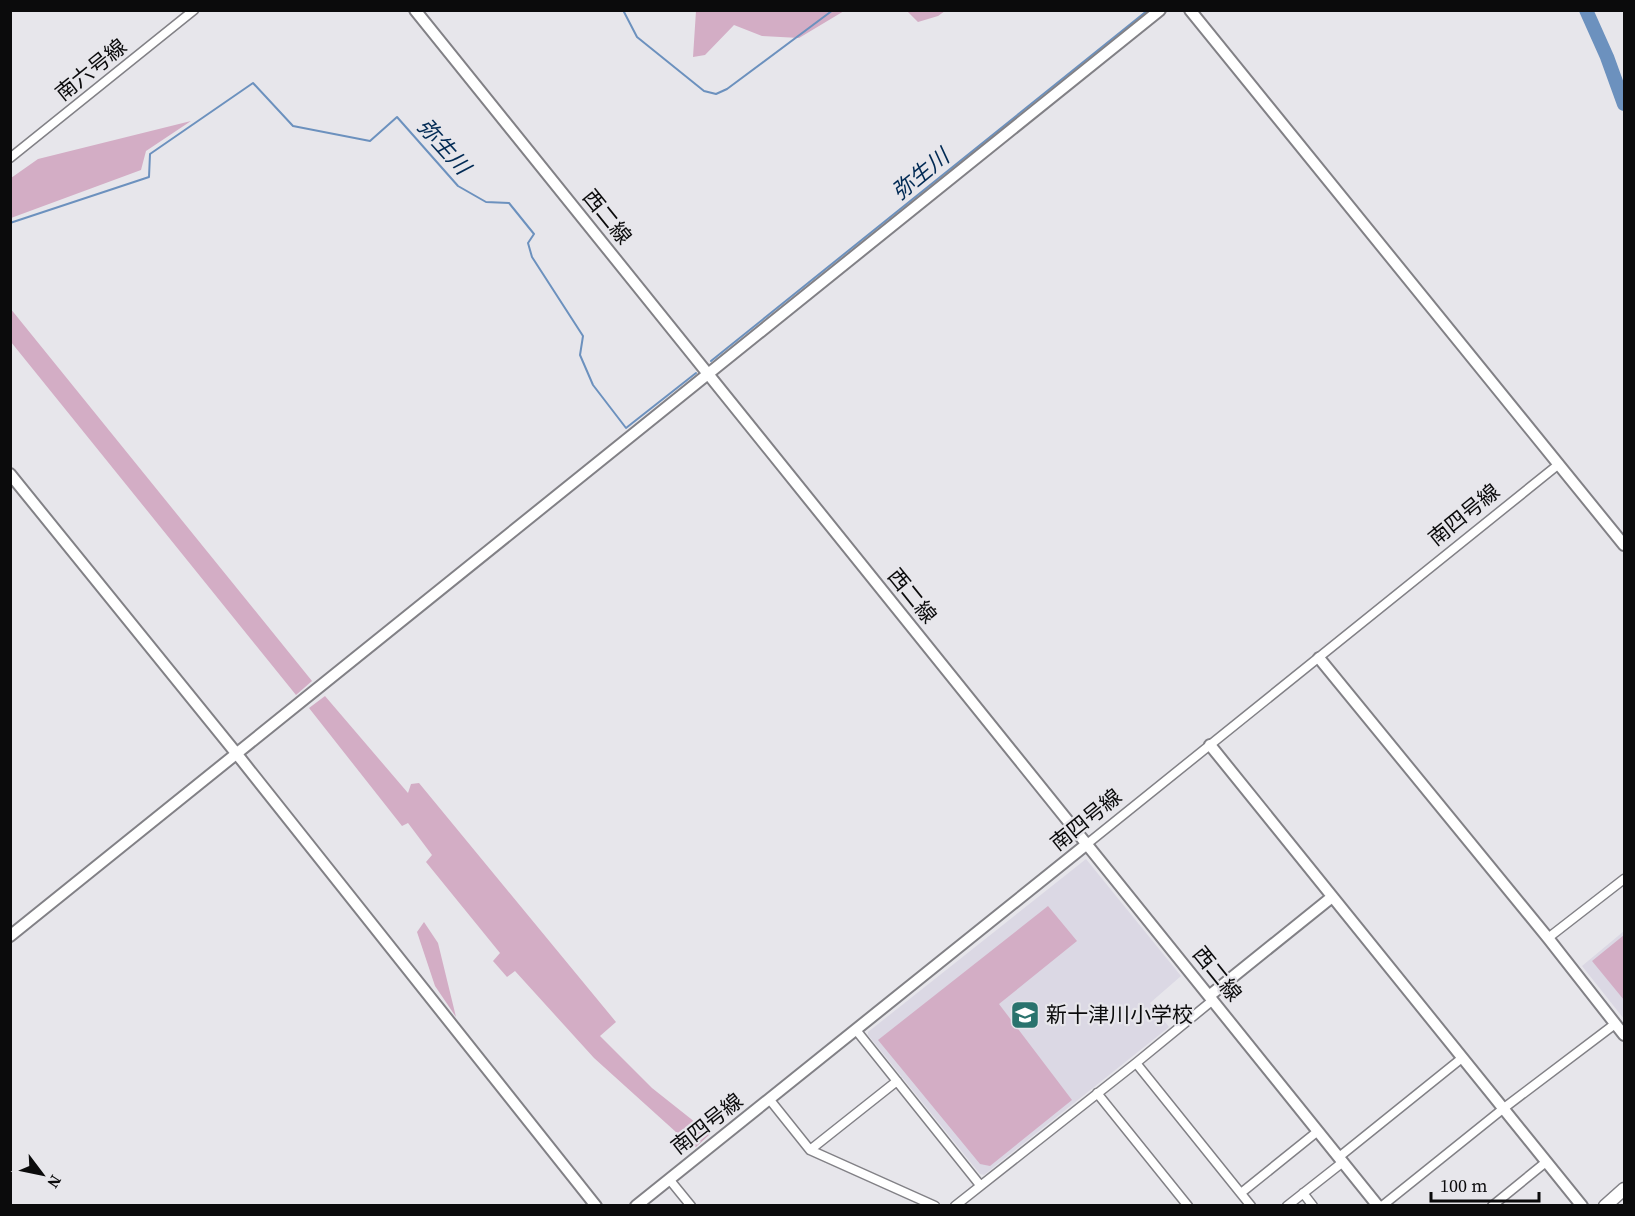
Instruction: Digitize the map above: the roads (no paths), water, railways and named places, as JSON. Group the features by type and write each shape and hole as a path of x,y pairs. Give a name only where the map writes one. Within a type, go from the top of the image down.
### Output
{"main road":[{"path":"1605,1206 1624,1190"}],"street":[{"name":"南六号線","path":"10,158 194,10"},
{"name":"西二線","path":"415,10 1380,1206"},
{"path":"10,936 1160,10"},
{"path":"1190,10 1624,545"},
{"name":"南四号線","path":"636,1206 1559,464"},
{"path":"10,474 236,753 596,1206"},
{"path":"1319,658 1548,938 1624,1035"},
{"path":"1210,745 1582,1206"},
{"path":"1548,938 1624,879"},
{"path":"955,1206 1136,1063 1332,897"},
{"path":"1380,1206 1615,1024"},
{"path":"856,1030 980,1185"},
{"path":"1287,1206 1462,1058"},
{"path":"1136,1063 1251,1206"},
{"path":"810,1150 897,1082"},
{"path":"1096,1093 1188,1206"},
{"path":"770,1100 810,1150 935,1206"},
{"path":"1241,1193 1318,1131"},
{"path":"1492,1206 1546,1162"},
{"path":"669,1179 691,1206"},
{"path":"1303,1193 1313,1206"}],"waterway":[{"path":"623,10 637,37 704,91 716,94 727,89 833,10"},
{"name":"弥生川","path":"711,361 1148,10"},
{"path":"1586,10 1607,57 1624,104"},
{"name":"弥生川","path":"10,223 149,177 150,154 253,83 293,126 370,141 397,117 458,186 486,202 509,203 534,234 528,243 532,257 583,336 580,355 593,385 626,428 696,373"}],"place":[{"name":"新十津川小学校","path":"1025,1015"}]}
